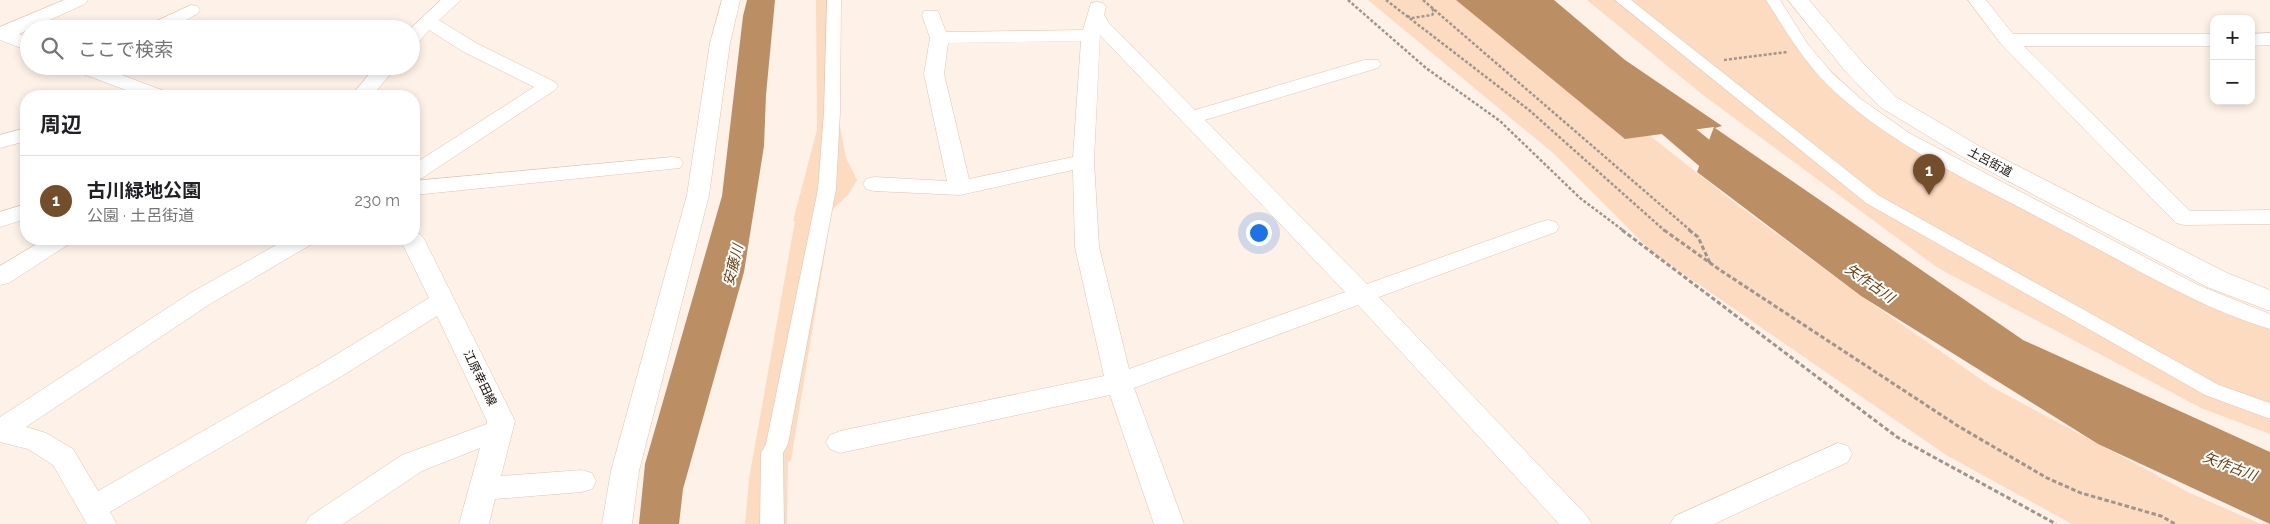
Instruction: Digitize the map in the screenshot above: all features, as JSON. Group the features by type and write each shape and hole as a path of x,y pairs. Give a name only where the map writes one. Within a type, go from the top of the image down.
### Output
{"street":[{"path":"33,20 79,0"},
{"path":"420,29 452,0"},
{"path":"617,524 624,471 698,195 720,43 731,0"},
{"path":"772,524 772,453 777,444 826,189 832,112 834,0"},
{"path":"1622,0 1872,199 2212,390 2270,411"},
{"path":"1773,0 1805,50 1840,90 1884,124 1920,147 2191,290 2270,322"},
{"name":"土呂街道","path":"1798,0 1854,67 1888,102 1970,151 2217,280 2270,301"},
{"path":"1977,0 2008,40 2184,218 2270,217"},
{"path":"172,20 191,10"},
{"path":"931,15 939,38 934,74 960,188"},
{"path":"939,38 1095,17"},
{"path":"1095,17 1361,294 1577,524"},
{"path":"1095,17 1083,161 1087,247 1119,383 1169,524"},
{"path":"420,170 548,86 469,47 428,21"},
{"path":"1,34 20,26"},
{"path":"1,34 20,41"},
{"path":"2008,40 2210,40"},
{"path":"2255,40 2270,40"},
{"path":"1191,118 1371,64"},
{"path":"101,75 140,90"},
{"path":"366,90 378,75"},
{"path":"0,142 20,136"},
{"path":"874,184 960,188 1083,161"},
{"path":"420,187 672,164"},
{"path":"0,220 20,213"},
{"path":"840,442 1119,383 1548,227"},
{"path":"0,277 52,245"},
{"path":"0,431 201,298 294,245"},
{"name":"江原幸田線","path":"415,245 501,421 474,524"},
{"path":"0,431 36,440 63,458 97,516 442,301"},
{"path":"320,524 412,463 499,430"},
{"path":"1685,524 1838,454"},
{"path":"483,489 582,481"}],"path":[{"path":"1348,0 1426,68 1500,121 1580,198 1897,437 2056,524"},
{"path":"1386,0 1401,14 1529,110 1671,236 1710,263 1958,426 2047,478 2082,493 2161,516 2175,524"},
{"path":"1424,0 1698,237 1710,263"},
{"path":"1401,14 1412,18 1427,16 1434,12 1432,7"},
{"path":"1701,63 1805,50"}],"shaded area":[{"path":"816,0 839,0 840,126 846,158 857,180 848,195 832,210 791,460 788,462 787,524 745,524 749,479 795,221 793,221 817,130"},
{"path":"1368,0 1479,0 1735,203 1861,296 1992,387 2190,493 2261,524 2072,524 1946,455 1652,252 1553,153"},
{"path":"1587,0 1770,0 1806,47 1886,122 2167,276 2270,317 2270,434 2201,408 1938,268 1703,95"}],"water":[{"name":"安藤川","path":"747,0 775,0 766,95 764,146 744,272 683,489 679,524 639,524 645,464 722,196 743,16"},
{"path":"1456,0 1554,0 1625,60 1722,126 1715,128 2023,340 2270,452 2270,524 2098,444 1861,296 1697,172 1714,127 1625,139"}],"waterway":[{"name":"矢作古川","path":"1640,99 1744,186"}],"place":[{"name":"古川緑地公園","path":"1929,195"}]}
